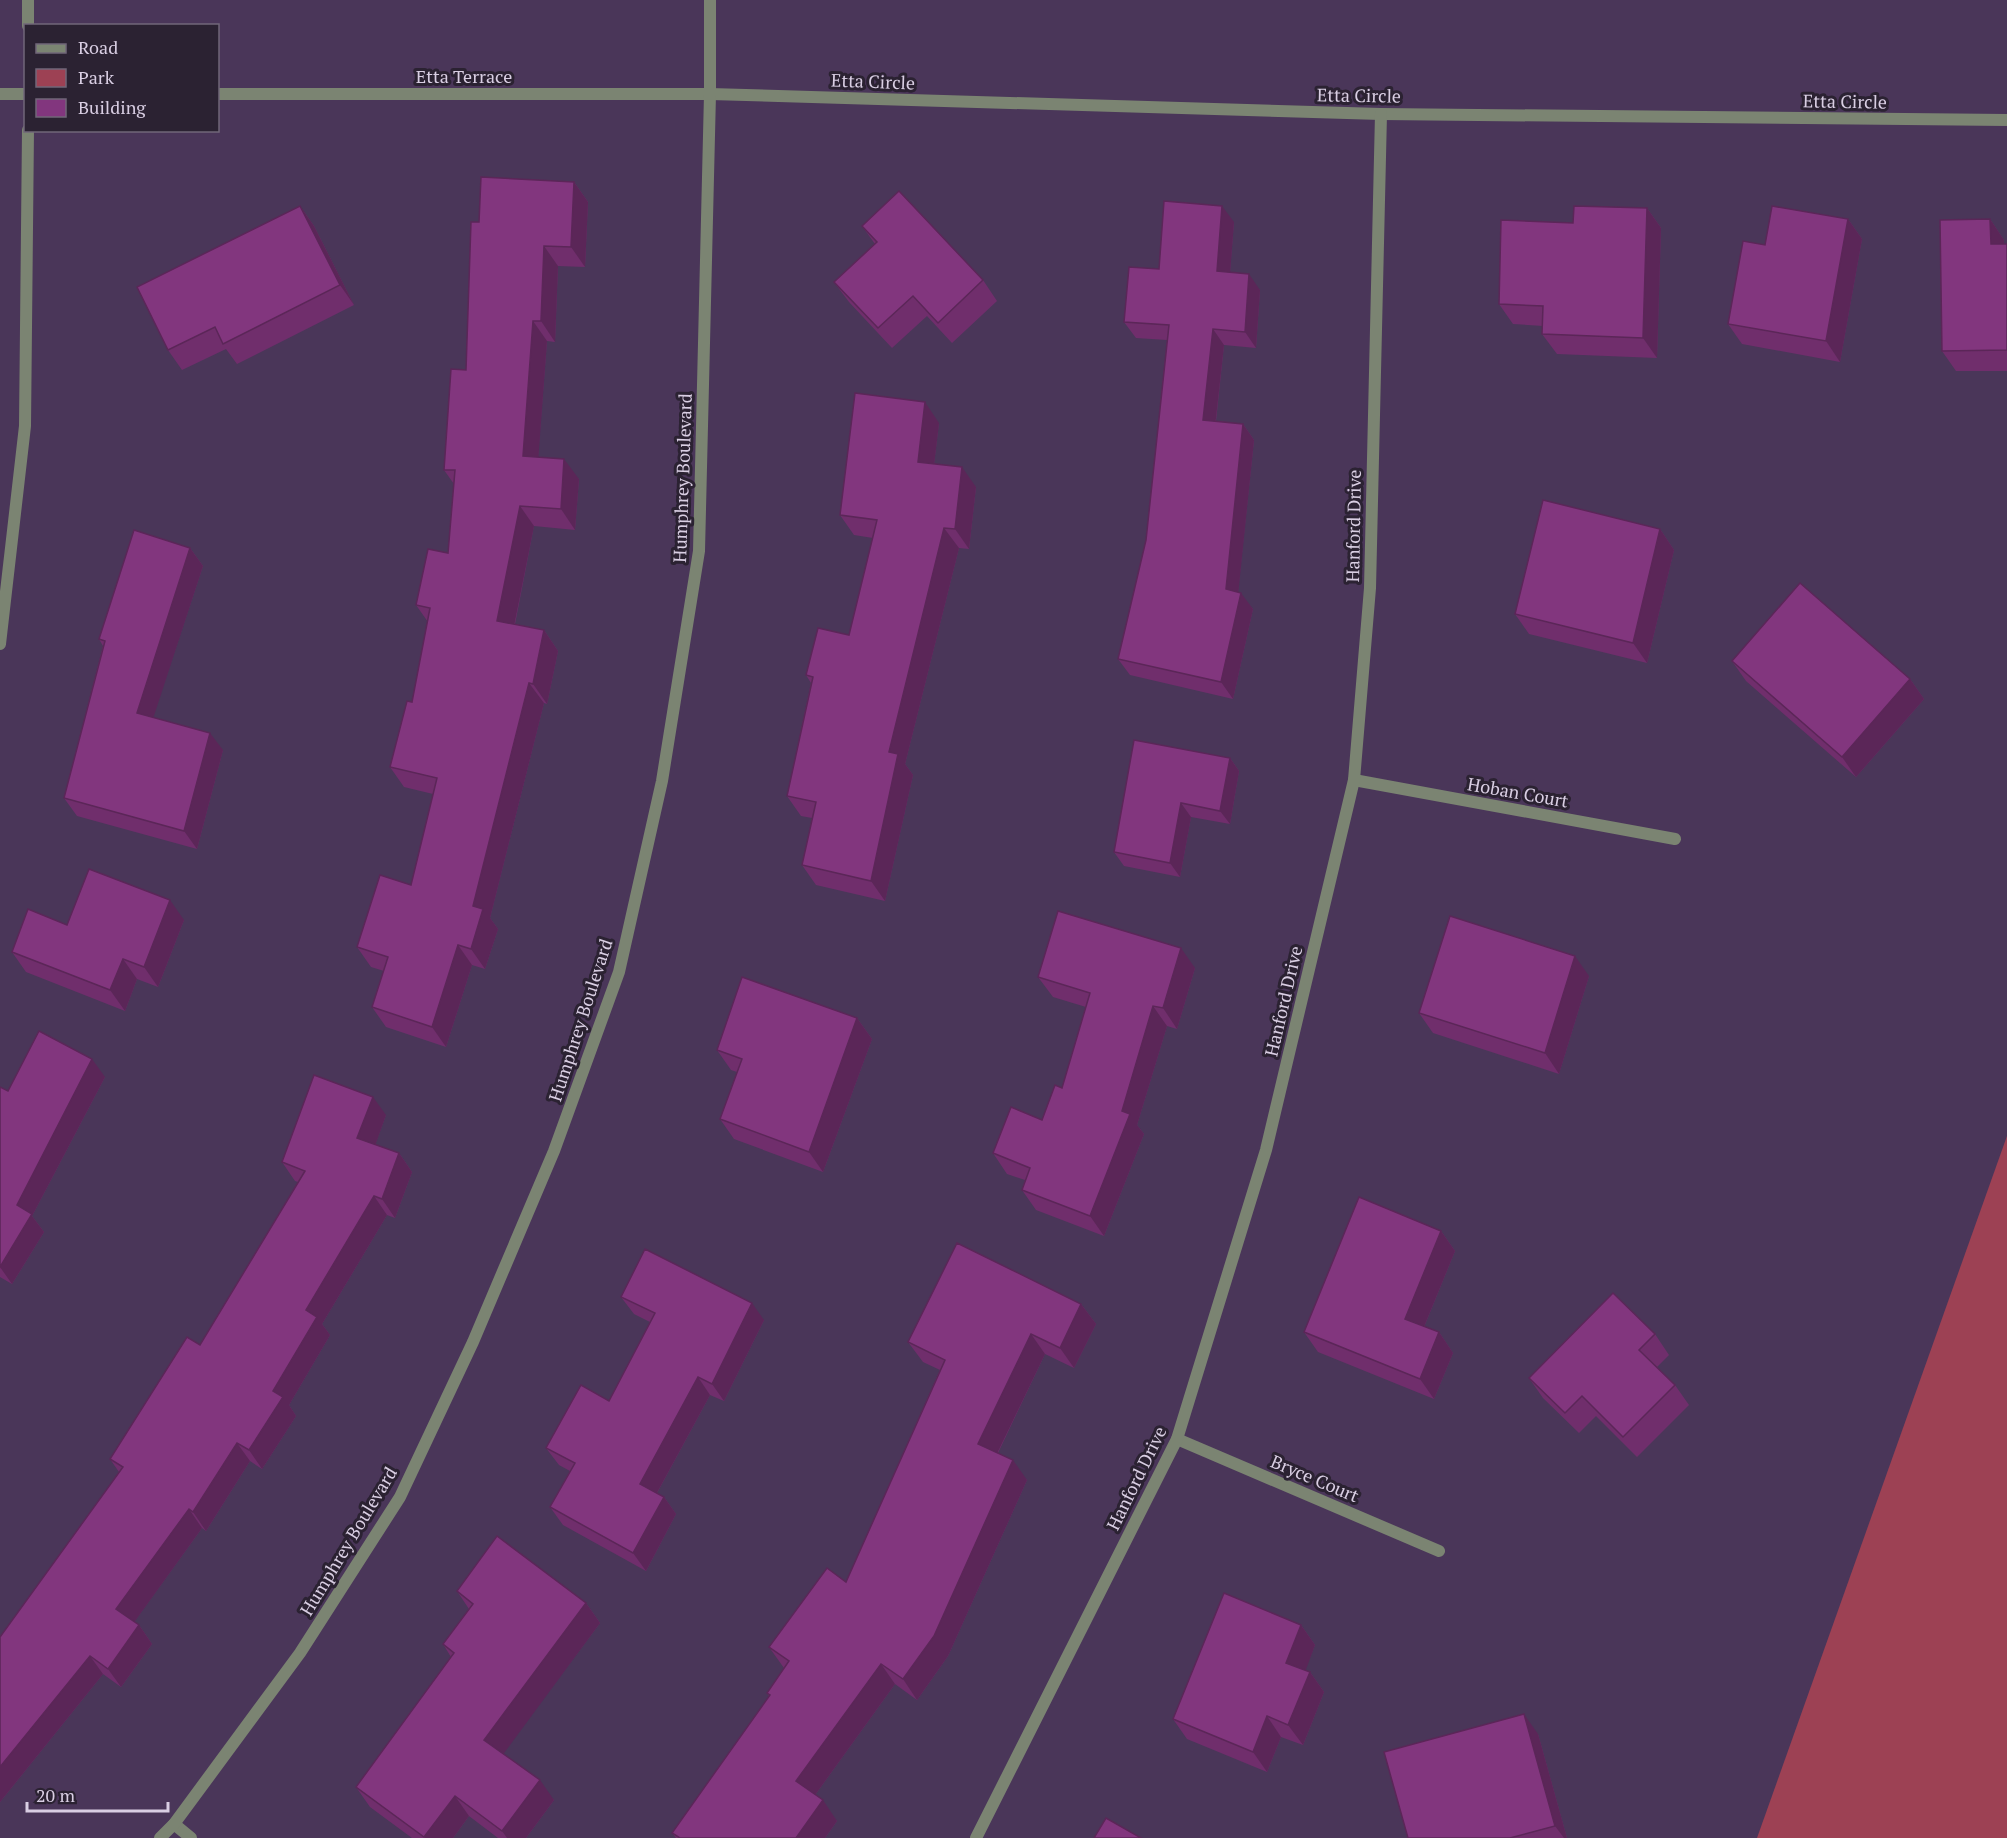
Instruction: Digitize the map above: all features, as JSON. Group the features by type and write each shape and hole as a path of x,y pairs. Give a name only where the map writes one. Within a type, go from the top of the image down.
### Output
{"street":[{"path":"28,0 28,24"},
{"name":"Humphrey Boulevard","path":"160,1838 174,1824 300,1653 400,1497 472,1342 554,1152 619,972 662,781 699,551 711,94 710,0"},
{"path":"0,94 24,94"},
{"name":"Etta Terrace","path":"219,94 711,94"},
{"name":"Etta Circle","path":"711,94 1381,114 2007,120"},
{"name":"Hanford Drive","path":"976,1838 1177,1439 1266,1150 1354,780 1370,588 1381,114"},
{"path":"0,644 25,426 28,132"},
{"name":"Hoban Court","path":"1354,780 1675,838"},
{"name":"Bryce Court","path":"1177,1439 1439,1551"},
{"path":"174,1824 191,1838"}],"green space":[{"path":"2007,1136 2007,1838 1757,1838"}],"building":[{"path":"481,177 574,182 571,247 544,246 541,321 533,321 523,456 564,459 561,509 520,506 497,621 544,630 533,684 529,683 473,906 483,909 471,949 458,945 432,1027 372,1007 388,957 357,947 380,875 411,885 437,778 390,767 407,701 412,702 430,608 416,605 428,549 448,553 455,470 444,470 451,369 466,370 471,222 479,222"},
{"path":"899,191 983,280 938,323 913,296 878,328 834,282 877,242 862,226"},
{"path":"1164,201 1222,206 1217,271 1249,274 1245,332 1213,329 1203,420 1243,424 1226,589 1241,593 1221,682 1118,659 1146,540 1169,325 1124,322 1129,267 1159,269"},
{"path":"300,206 340,285 223,344 215,327 168,350 137,287"},
{"path":"1574,206 1647,208 1643,338 1542,334 1543,306 1499,304 1501,220 1573,223"},
{"path":"1772,206 1848,219 1826,341 1728,324 1743,241 1765,245"},
{"path":"1990,219 1991,244 2007,244 2007,350 1942,351 1940,220"},
{"path":"855,393 925,402 918,462 962,467 955,529 944,528 889,752 898,754 871,881 802,865 816,802 787,796 813,677 806,675 818,628 849,635 877,520 840,515"},
{"path":"1543,500 1660,529 1633,643 1515,614"},
{"path":"134,530 190,548 137,713 210,733 184,831 64,798 105,641 99,639"},
{"path":"1800,583 1910,679 1842,757 1732,661"},
{"path":"1134,740 1230,758 1220,811 1181,803 1170,863 1114,852"},
{"path":"89,869 170,900 144,967 123,959 110,990 12,952 28,909 67,925"},
{"path":"1058,911 1181,948 1163,1008 1153,1006 1122,1111 1130,1114 1090,1216 1022,1190 1030,1168 993,1153 1011,1107 1042,1120 1055,1085 1062,1088 1090,993 1038,977"},
{"path":"1450,916 1575,956 1545,1053 1419,1013"},
{"path":"742,977 857,1018 809,1152 720,1119 742,1059 717,1050"},
{"path":"39,1031 92,1059 17,1205 32,1214 0,1267 0,1087 8,1091"},
{"path":"314,1075 373,1097 357,1138 399,1153 382,1199 374,1196 306,1310 317,1317 273,1391 283,1397 249,1450 237,1443 193,1512 189,1509 116,1609 139,1625 108,1669 90,1656 0,1767 0,1637 123,1467 110,1459 187,1337 200,1345 305,1171 282,1162"},
{"path":"1359,1197 1441,1231 1405,1319 1439,1332 1420,1379 1304,1332"},
{"path":"957,1243 1081,1304 1060,1348 1031,1334 978,1444 1013,1460 934,1636 903,1679 881,1664 796,1781 823,1800 796,1838 680,1838 672,1833 770,1695 767,1693 789,1661 769,1647 827,1568 846,1582 945,1360 908,1342"},
{"path":"645,1249 752,1303 712,1384 698,1377 640,1484 664,1497 633,1553 550,1507 575,1463 546,1448 581,1385 609,1401 655,1313 621,1297"},
{"path":"1613,1293 1655,1334 1639,1350 1675,1385 1623,1437 1582,1396 1565,1413 1529,1378"},
{"path":"497,1536 586,1603 484,1740 540,1780 502,1831 455,1796 424,1837 356,1787 454,1653 443,1644 473,1604 457,1591"},
{"path":"1224,1593 1301,1625 1286,1663 1310,1672 1288,1725 1267,1716 1253,1752 1173,1719"},
{"path":"1524,1714 1555,1826 1510,1838 1408,1838 1384,1752"},
{"path":"1106,1818 1141,1838 1094,1838"}]}
